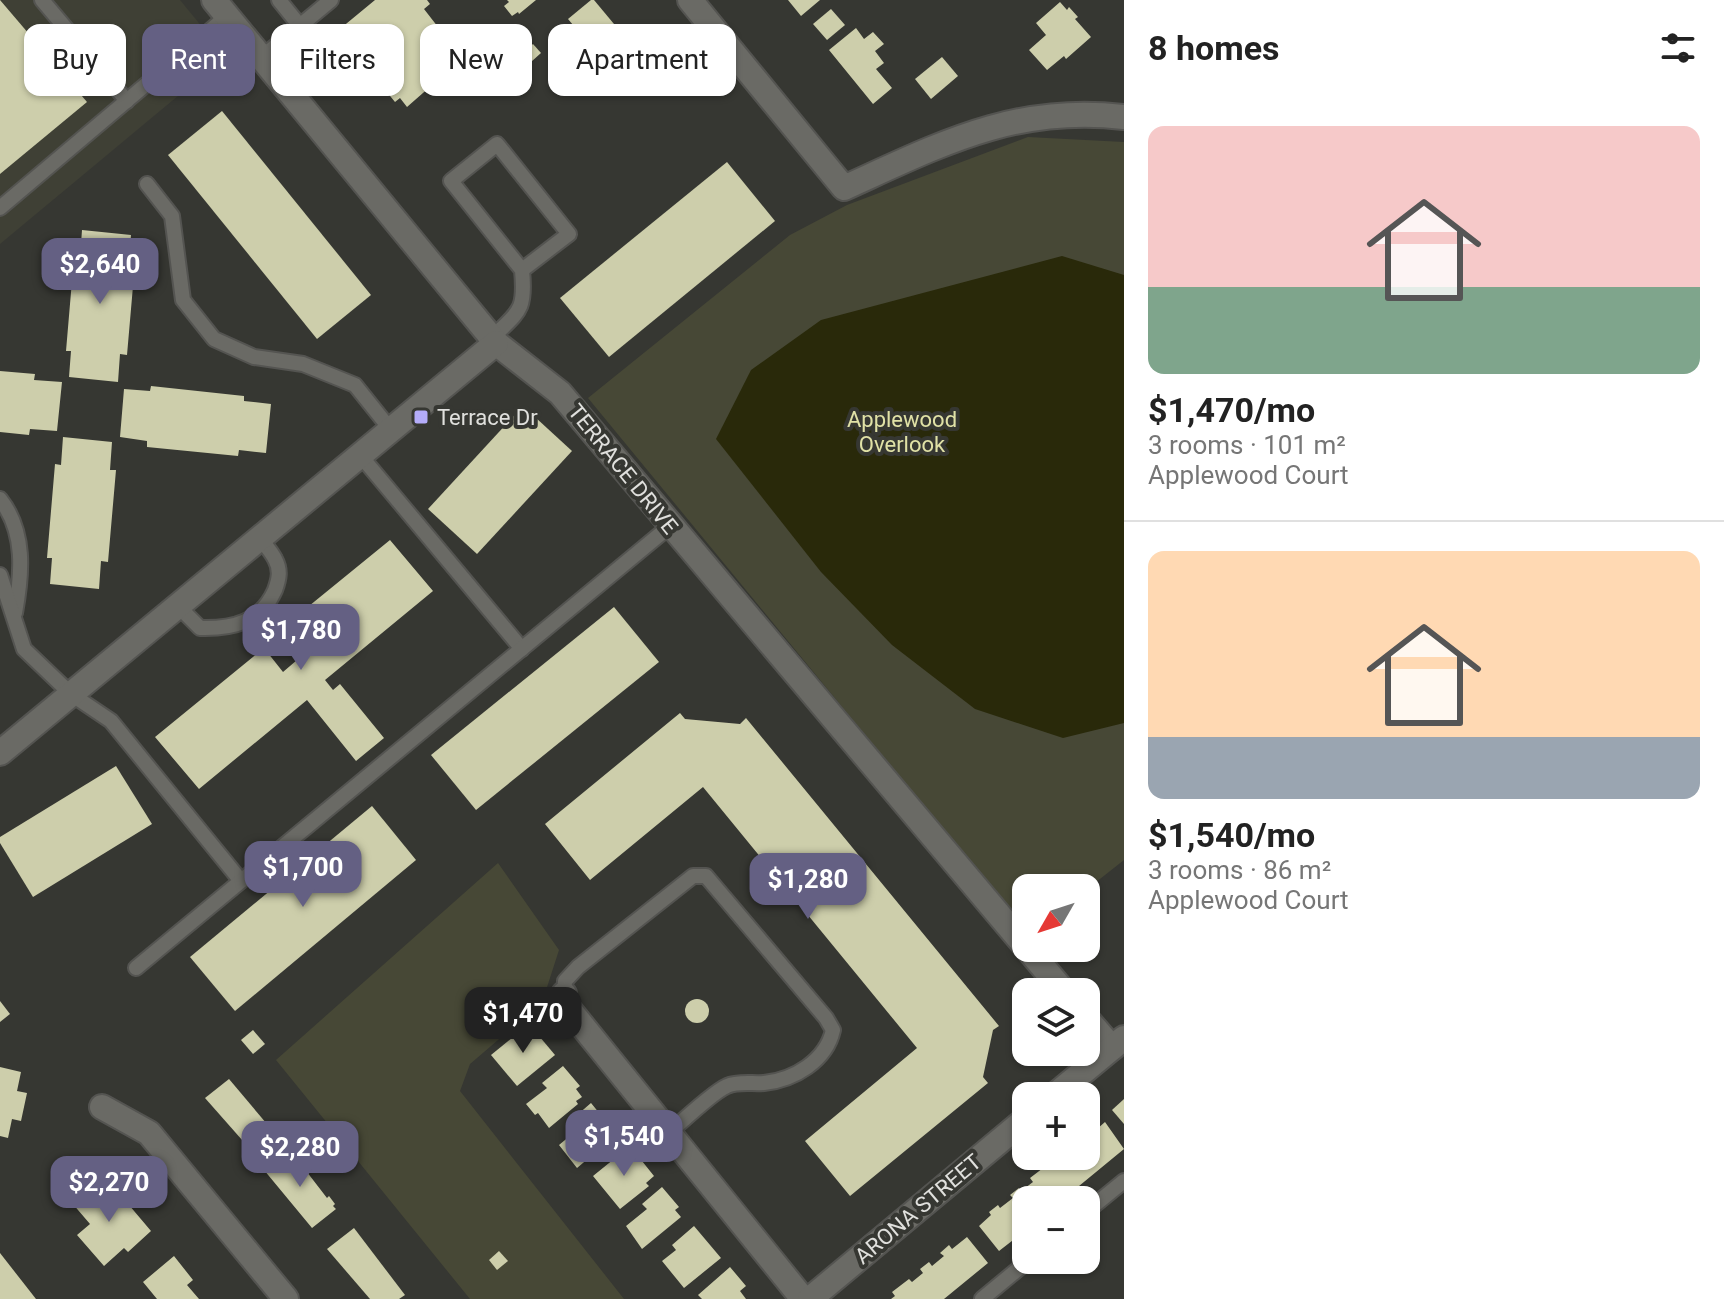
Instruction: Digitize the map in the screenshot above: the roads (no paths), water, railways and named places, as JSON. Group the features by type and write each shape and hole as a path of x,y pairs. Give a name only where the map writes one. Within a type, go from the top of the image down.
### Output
{"street":[{"path":"690,0 844,188 976,130 1061,114 1124,117"},
{"name":"TERRACE DRIVE","path":"219,5 494,340 560,393 1012,931"},
{"path":"0,753 391,430 494,340"},
{"name":"TERRACE DRIVE","path":"1038,962 1052,978"},
{"path":"564,994 564,1003 803,1299"},
{"path":"1071,1082 1118,1043 1100,1029"},
{"path":"102,1107 149,1133 286,1299"},
{"name":"ARONA STREET","path":"810,1299 1012,1131"}],"lane":[{"path":"42,0 127,101"},
{"path":"279,0 298,24"},
{"path":"302,24 331,0"},
{"path":"0,208 127,101 219,5"},
{"path":"261,58 271,50"},
{"path":"494,340 522,308 525,294 522,270 451,181 497,144 569,234 522,270"},
{"path":"147,184 172,216 183,300 214,339 254,357 303,364 355,385 391,430"},
{"path":"360,455 522,649"},
{"path":"0,499 17,534 21,564 15,618"},
{"path":"136,968 670,526"},
{"path":"178,606 200,628 225,628 249,621 269,602 280,577 276,560 260,538"},
{"path":"0,575 24,649 71,694 111,721 241,881"},
{"path":"564,994 565,981 578,967 693,876 706,876 826,1018 833,1030 830,1044 815,1061 794,1075 767,1083 727,1086 669,1133"},
{"path":"1100,1201 1124,1181"},
{"path":"982,1299 1012,1274"}],"place":[{"name":"Terrace Dr","path":"421,417"}],"park label":[{"name":"Applewood Overlook","path":"902,432"}]}
